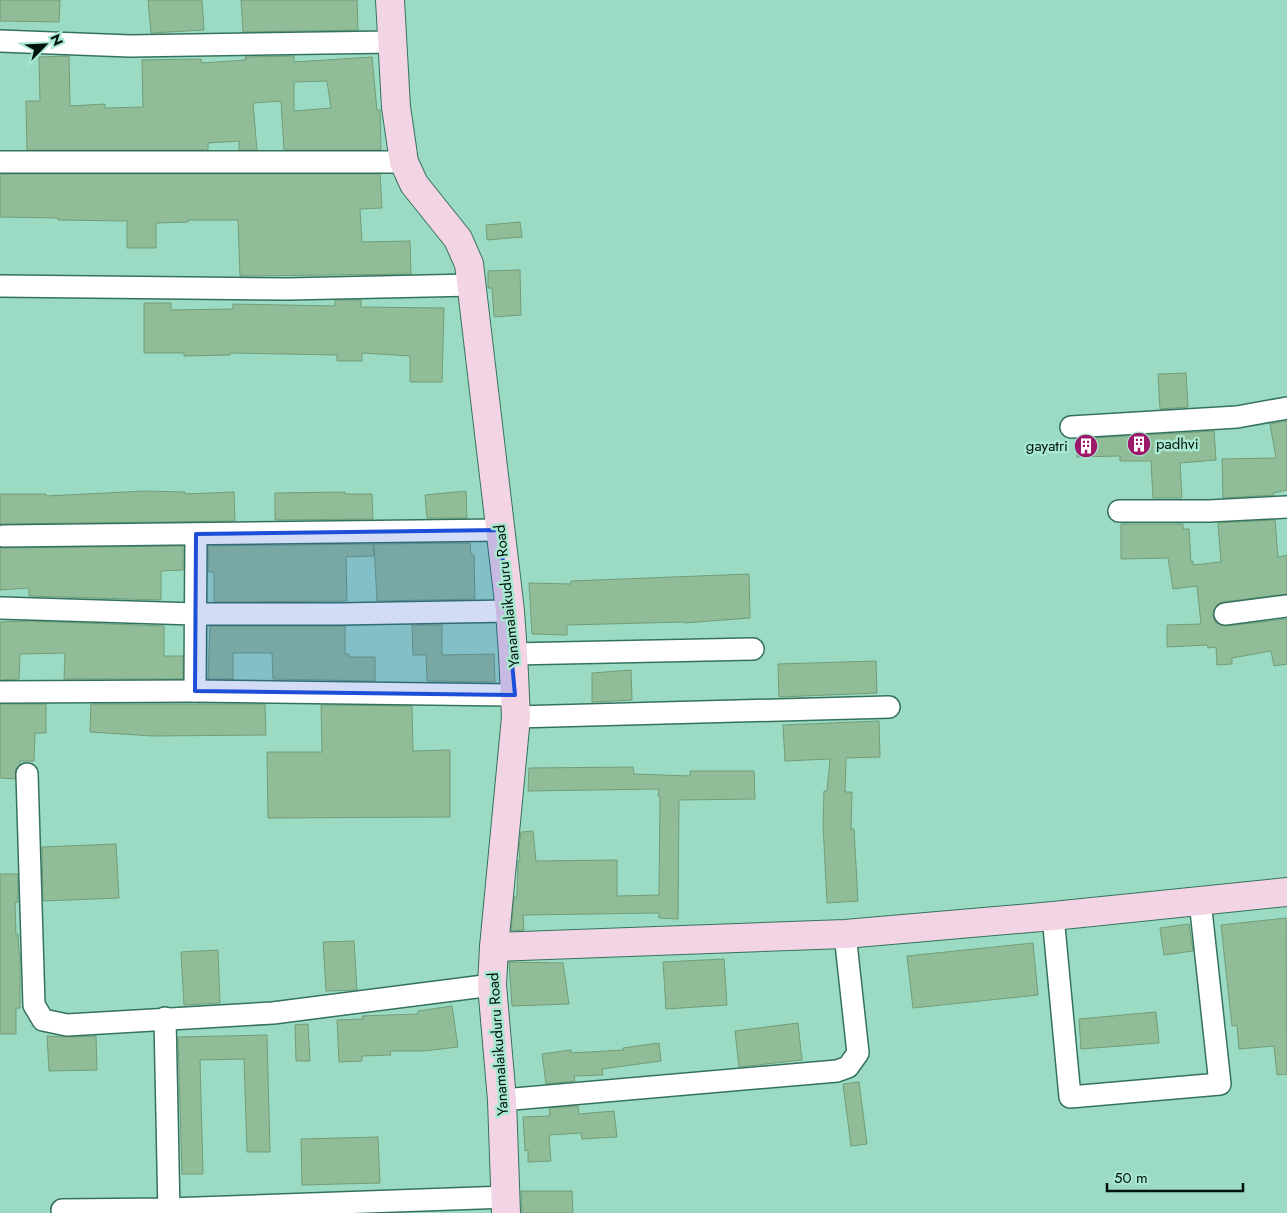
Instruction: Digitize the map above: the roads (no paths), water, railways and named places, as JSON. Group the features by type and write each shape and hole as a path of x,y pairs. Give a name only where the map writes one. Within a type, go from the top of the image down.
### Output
{"street":[{"name":"Yanamalaikuduru Road","path":"390,0 396,107 404,162 414,184 458,239 469,264 510,611 515,706 492,985 502,1100 507,1205"},
{"path":"0,41 130,46 392,42"},
{"path":"0,162 404,162"},
{"path":"0,286 288,289 472,285"},
{"path":"1071,428 1237,417 1287,408"},
{"path":"1119,511 1209,511 1287,507"},
{"path":"3,536 500,530"},
{"path":"195,691 196,534"},
{"path":"1225,614 1287,606"},
{"path":"1,608 195,614 510,611"},
{"path":"513,654 753,648"},
{"path":"0,692 195,691 515,706 889,707"},
{"path":"26,774 34,1005 43,1020 67,1025 273,1013 492,985"},
{"path":"494,947 845,934 1053,916 1287,892"},
{"path":"1053,916 1070,1097 1220,1084 1200,901"},
{"path":"502,1100 837,1071 848,1067 858,1053 845,934"},
{"path":"165,1018 169,1211"},
{"path":"62,1210 169,1211 507,1205"}],"place":[{"name":"padhvi","path":"1139,444"},
{"name":"gayatri","path":"1086,446"}]}
